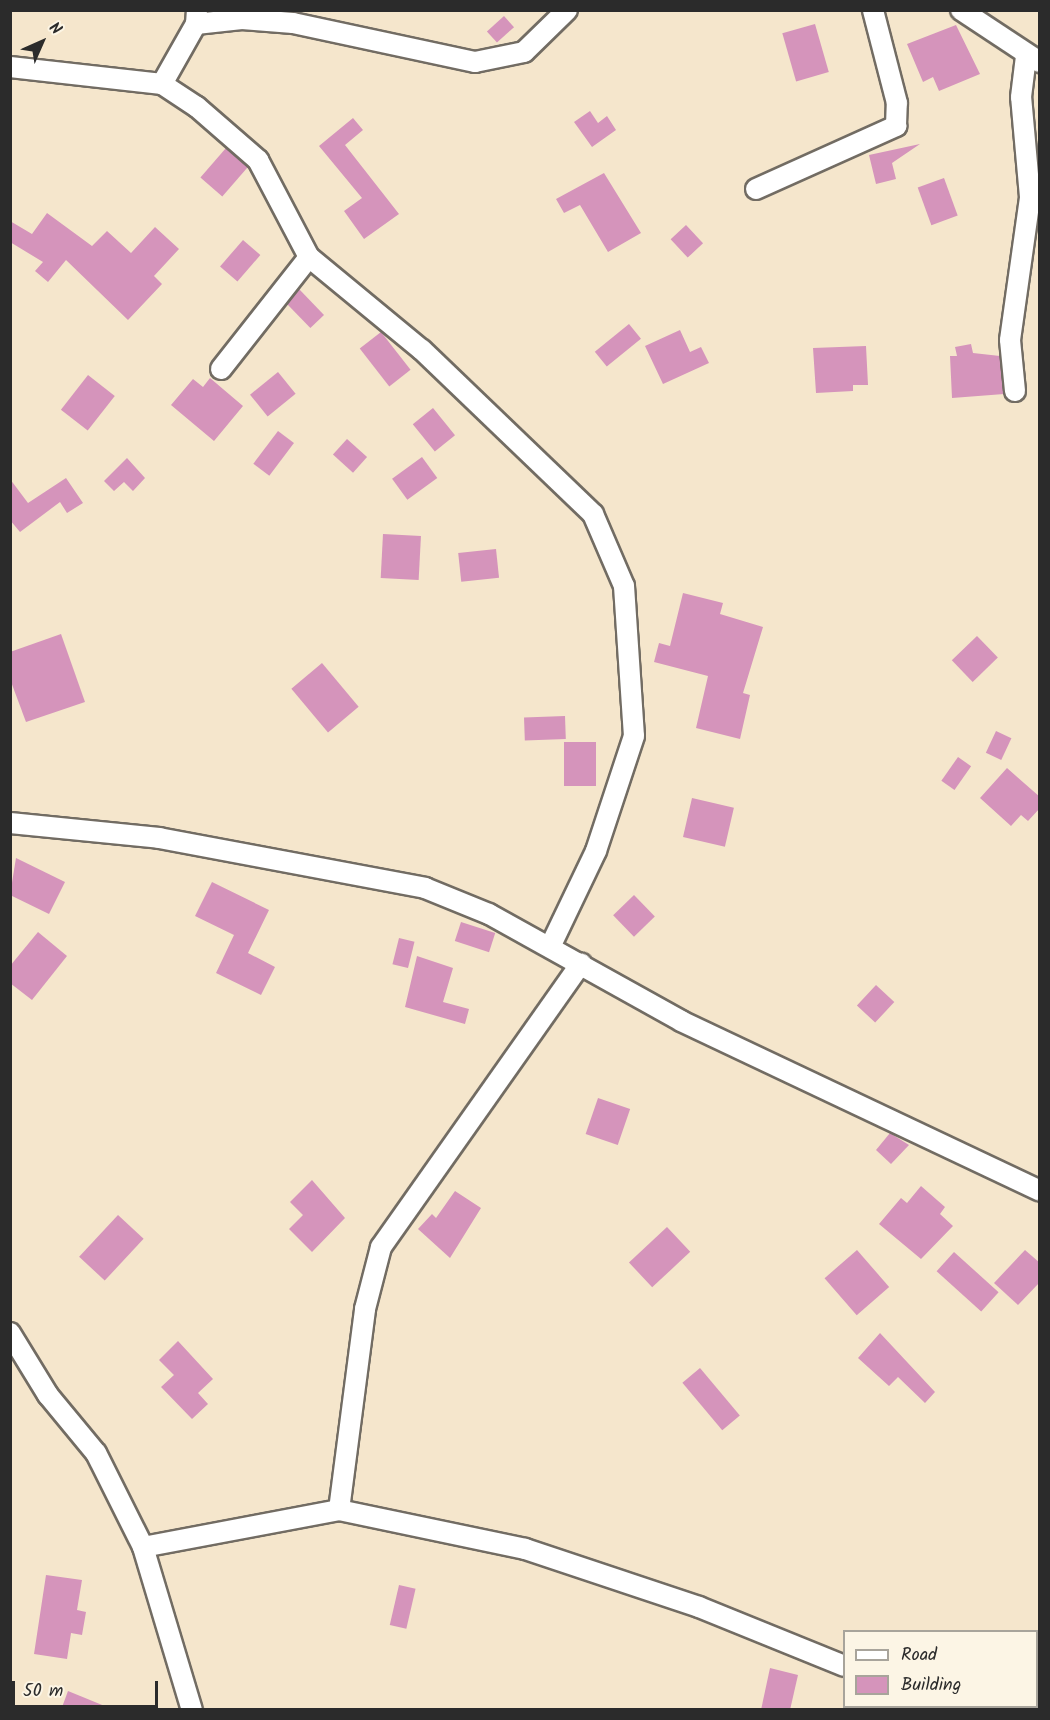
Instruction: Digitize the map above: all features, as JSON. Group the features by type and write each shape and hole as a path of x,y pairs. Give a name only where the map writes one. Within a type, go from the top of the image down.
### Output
{"street":[{"path":"162,84 196,17 293,23 475,62 524,52 567,10"},
{"path":"756,189 896,126 897,103 873,10"},
{"path":"961,10 1033,59 1022,97 1030,197 1010,340 1015,391"},
{"path":"10,67 162,84 258,160 309,257 422,350 593,514 624,586 634,736 596,850 550,947"},
{"path":"221,369 309,257"},
{"path":"10,823 159,838 425,888 550,947 701,1030 1040,1191"},
{"path":"339,1510 365,1309 381,1247 581,964"},
{"path":"10,1333 48,1395 96,1453 143,1547 192,1710"},
{"path":"143,1547 339,1510 525,1549 699,1607 843,1666"}],"building":[{"path":"504,16 514,27 497,43 487,31"},
{"path":"815,24 829,72 796,81 782,33"},
{"path":"956,25 980,74 939,91 933,77 923,82 907,44"},
{"path":"590,111 598,123 607,116 616,130 592,147 574,122"},
{"path":"353,118 363,130 345,145 399,214 364,239 344,211 362,198 319,146"},
{"path":"920,144 892,163 896,179 876,184 869,155"},
{"path":"226,148 248,167 222,196 200,177"},
{"path":"604,173 641,233 608,252 580,205 564,213 556,199"},
{"path":"944,178 958,216 931,225 918,188"},
{"path":"47,213 92,246 107,231 131,253 155,227 179,249 154,276 162,284 128,320 66,260 48,282 35,271 43,262 10,242 10,221 32,234"},
{"path":"686,225 703,243 688,258 671,239"},
{"path":"243,240 260,255 237,282 220,266"},
{"path":"299,289 324,315 310,328 285,302"},
{"path":"629,324 641,339 607,366 595,352"},
{"path":"680,330 690,352 701,347 709,363 663,384 645,346"},
{"path":"381,332 411,370 389,386 360,349"},
{"path":"971,344 973,353 1000,356 1004,394 952,398 950,356 957,356 955,347"},
{"path":"866,346 868,385 853,385 853,391 816,393 813,348"},
{"path":"278,372 296,394 268,416 250,395"},
{"path":"88,375 115,396 88,431 61,410"},
{"path":"210,378 243,406 214,441 171,405 193,379 203,387"},
{"path":"433,408 455,435 435,452 413,424"},
{"path":"278,431 294,443 269,476 253,464"},
{"path":"347,439 367,457 353,473 333,455"},
{"path":"422,457 437,478 407,500 392,479"},
{"path":"127,458 145,478 133,491 124,482 114,491 104,481"},
{"path":"66,478 83,503 67,513 60,502 20,532 10,520 10,479 28,503"},
{"path":"383,534 421,536 419,580 381,578"},
{"path":"496,549 499,578 461,582 458,553"},
{"path":"683,593 723,603 720,614 763,627 743,693 750,695 740,739 696,728 708,676 654,662 659,643 670,646"},
{"path":"61,634 85,702 26,722 10,679 10,652"},
{"path":"977,636 998,658 973,682 952,660"},
{"path":"322,663 359,707 328,732 291,689"},
{"path":"565,716 566,739 525,740 524,717"},
{"path":"996,731 1011,738 1001,760 986,753"},
{"path":"564,742 596,742 596,786 564,786"},
{"path":"958,757 971,766 954,790 941,781"},
{"path":"1007,768 1040,797 1040,808 1028,821 1021,815 1011,826 980,798"},
{"path":"692,798 734,808 725,847 683,837"},
{"path":"16,858 65,882 49,914 10,895"},
{"path":"212,882 269,910 248,953 275,967 261,995 216,973 234,935 195,916"},
{"path":"634,895 655,917 634,937 613,915"},
{"path":"461,922 495,933 489,952 455,941"},
{"path":"38,932 67,956 32,1000 10,983 10,966"},
{"path":"399,938 415,942 408,968 392,964"},
{"path":"417,956 453,968 443,1002 469,1009 465,1024 405,1007"},
{"path":"876,985 894,1002 875,1023 857,1005"},
{"path":"598,1098 630,1109 618,1145 586,1134"},
{"path":"890,1133 909,1145 891,1164 876,1150"},
{"path":"312,1180 345,1218 312,1252 289,1229 303,1215 290,1202"},
{"path":"921,1186 945,1207 940,1214 953,1226 921,1259 879,1224 901,1198 907,1203"},
{"path":"455,1191 481,1208 450,1258 418,1229 432,1214 436,1218"},
{"path":"118,1215 144,1239 105,1281 79,1257"},
{"path":"667,1227 690,1252 652,1287 629,1262"},
{"path":"857,1250 889,1287 857,1315 825,1278"},
{"path":"1025,1250 1040,1263 1040,1282 1018,1305 994,1283"},
{"path":"954,1252 999,1292 981,1311 937,1271"},
{"path":"880,1333 935,1392 925,1403 898,1377 889,1386 858,1358"},
{"path":"178,1341 213,1379 198,1393 208,1404 192,1419 161,1387 174,1375 159,1360"},
{"path":"700,1368 740,1415 722,1430 682,1383"},
{"path":"46,1575 82,1580 77,1610 86,1612 82,1635 71,1633 67,1659 34,1654"},
{"path":"399,1585 416,1589 406,1629 390,1625"},
{"path":"770,1668 798,1675 790,1710 761,1710"},
{"path":"68,1691 112,1709 112,1710 61,1710"}]}
